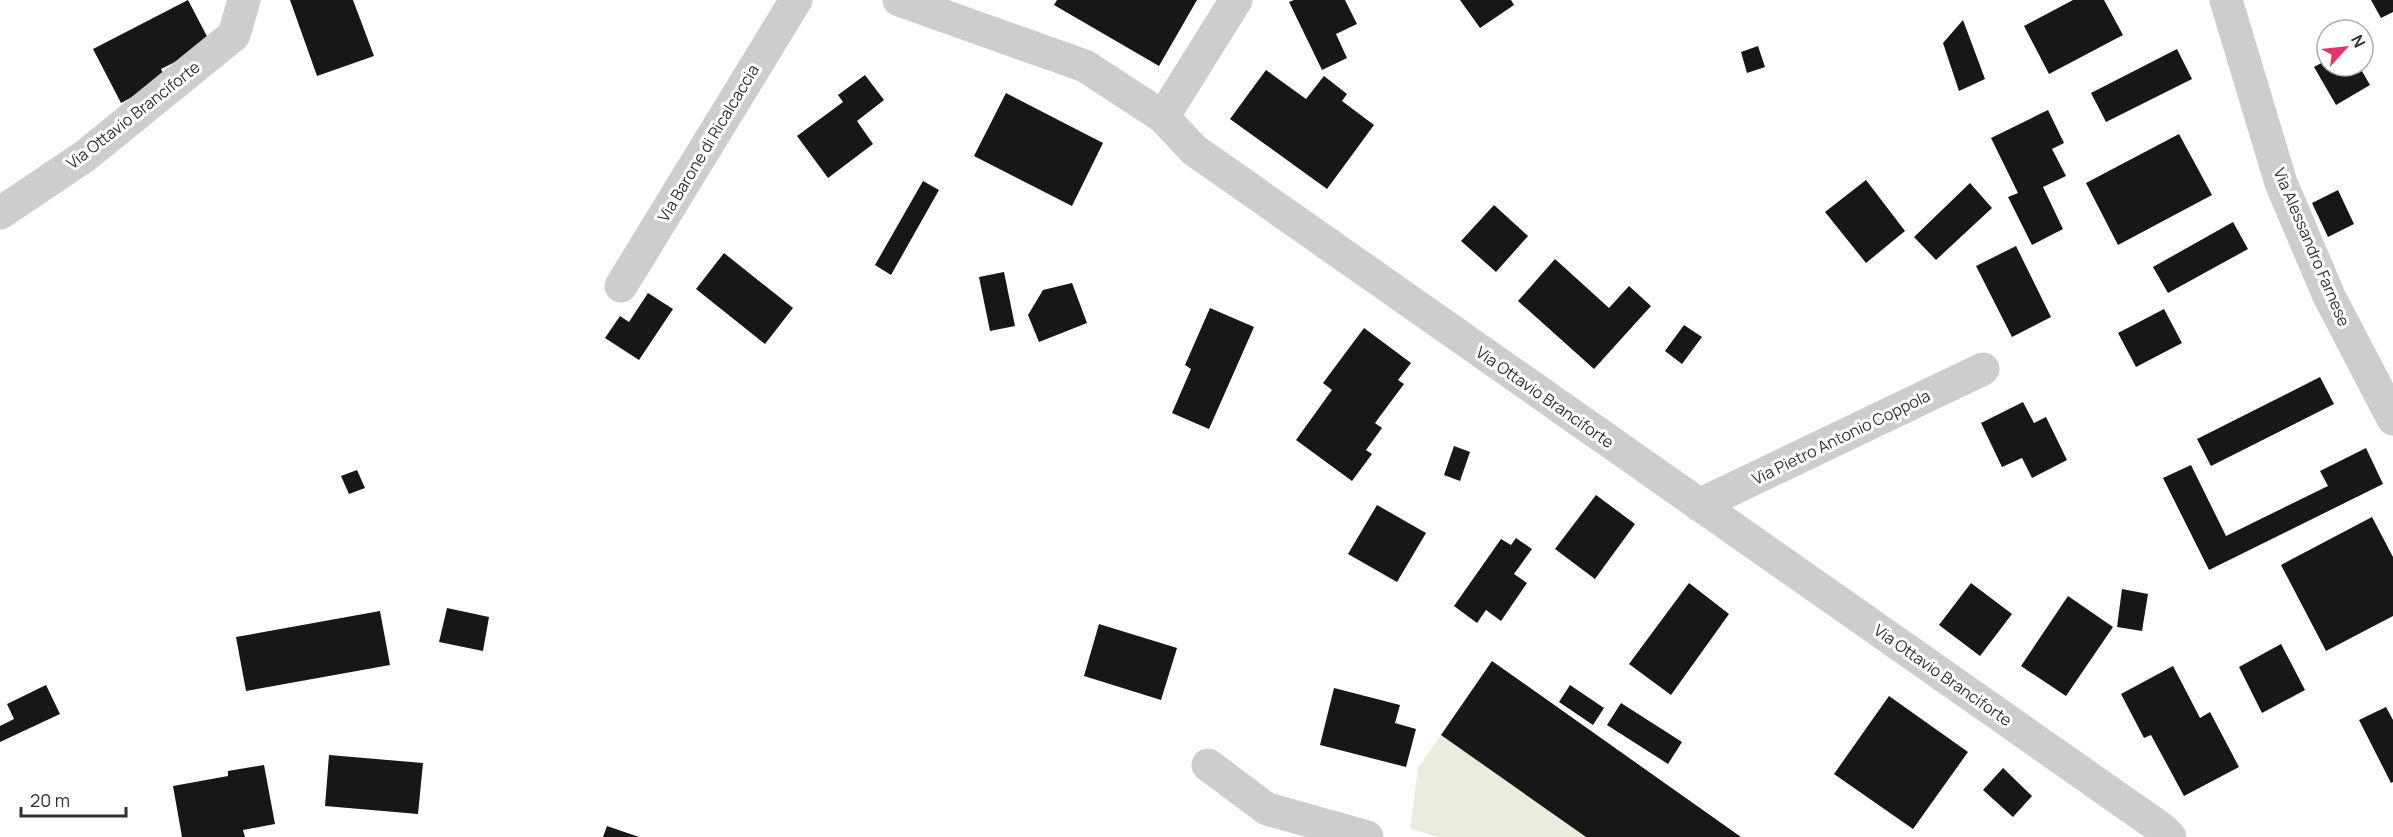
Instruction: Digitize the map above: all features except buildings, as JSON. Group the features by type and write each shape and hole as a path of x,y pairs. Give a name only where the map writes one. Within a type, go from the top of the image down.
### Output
{"street":[{"name":"Via Ottavio Branciforte","path":"0,213 85,156 234,35 244,0"},
{"name":"Via Barone di Ricalcaccia","path":"621,286 796,0"},
{"name":"Via Ottavio Branciforte","path":"899,0 1085,66 1162,117 1194,150 2163,829 2170,837"},
{"path":"1162,117 1236,0"},
{"name":"Via Alessandro Farnese","path":"2226,0 2282,183 2329,296 2393,419"},
{"name":"Via Pietro Antonio Coppola","path":"1699,505 1983,369"},
{"path":"1208,765 1267,809 1367,837"}],"shaded area":[{"path":"1441,735 1586,837 1439,837 1410,829 1418,768"}]}
